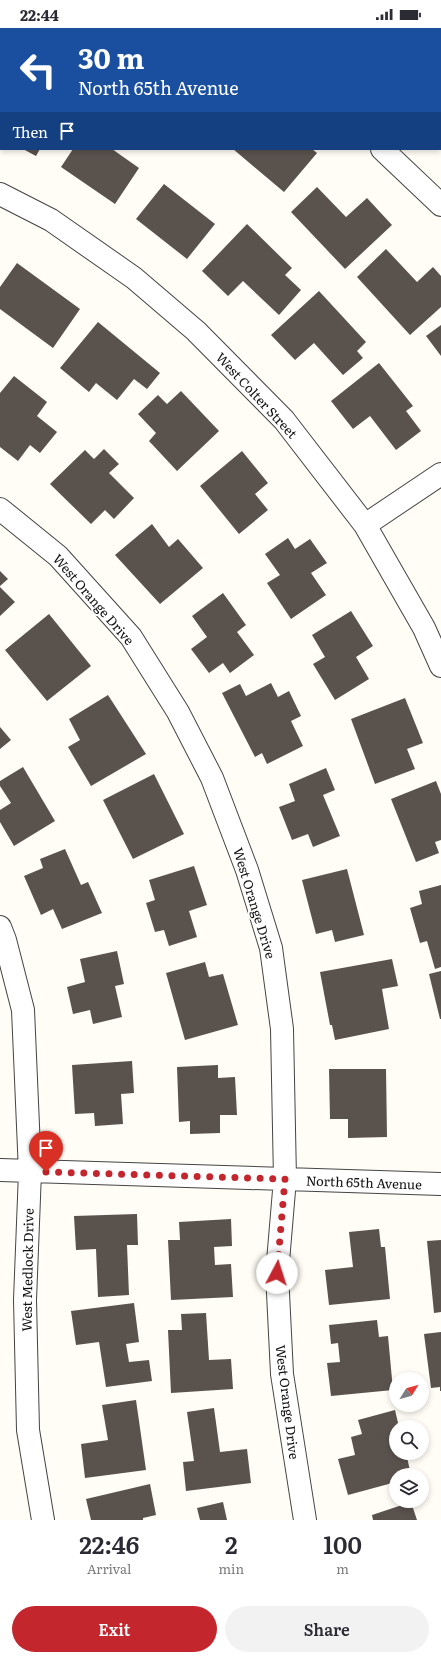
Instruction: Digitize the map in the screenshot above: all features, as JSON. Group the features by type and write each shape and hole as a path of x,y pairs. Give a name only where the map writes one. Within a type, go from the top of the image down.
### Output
{"street":[{"path":"383,150 441,205"},
{"name":"West Colter Street","path":"0,194 51,220 134,278 196,332 284,420 365,525 424,628 441,666"},
{"path":"365,525 441,474"},
{"name":"West Orange Drive","path":"0,509 58,556 130,637 178,712 212,778 247,870 271,948 282,1029 285,1179 277,1273 282,1374 305,1520"},
{"name":"West Medlock Drive","path":"0,927 6,940 23,1010 30,1172 25,1300 28,1430 43,1520"},
{"name":"North 65th Avenue","path":"0,1170 441,1184"}],"building":[{"path":"25,150 39,150 36,156"},
{"path":"72,150 113,150 139,168 115,204 61,167"},
{"path":"234,150 313,150 317,153 284,192"},
{"path":"164,184 215,224 187,259 136,219"},
{"path":"317,187 346,217 367,198 392,225 345,269 291,212"},
{"path":"247,224 292,268 285,275 301,290 279,315 243,281 228,296 202,271"},
{"path":"386,249 417,282 433,267 441,276 441,307 410,335 357,277"},
{"path":"17,263 80,309 53,348 0,309 0,287"},
{"path":"319,291 366,342 357,351 363,358 343,375 314,343 295,360 271,335"},
{"path":"98,322 160,373 147,389 134,379 117,400 96,383 89,392 60,368"},
{"path":"441,325 441,356 426,336"},
{"path":"379,363 413,406 406,411 421,431 396,450 370,416 353,429 331,401"},
{"path":"14,376 47,402 37,416 57,432 40,453 30,445 18,461 0,447 0,393"},
{"path":"181,391 219,431 177,471 149,441 156,433 138,414 158,395 167,404"},
{"path":"104,449 119,464 109,473 134,498 114,519 105,510 91,524 50,484 85,450 94,459"},
{"path":"242,451 268,483 255,494 268,510 239,534 200,486"},
{"path":"152,524 169,547 178,539 203,568 160,604 115,555"},
{"path":"288,538 295,549 310,539 327,563 311,573 326,595 291,619 267,583 280,575 265,554"},
{"path":"0,571 8,579 0,586"},
{"path":"0,587 15,602 0,616"},
{"path":"223,593 246,625 237,632 254,655 230,673 223,663 209,673 191,649 207,637 192,616"},
{"path":"351,611 373,646 356,657 369,679 335,700 313,664 325,657 312,635"},
{"path":"49,614 91,666 47,701 5,650"},
{"path":"271,683 278,697 289,691 301,716 291,721 303,746 267,764 262,753 255,757 222,693 240,684 246,696"},
{"path":"108,695 146,754 91,786 68,747 80,740 69,719"},
{"path":"405,698 423,743 407,749 415,769 375,784 351,719"},
{"path":"0,727 11,740 0,749"},
{"path":"23,767 55,821 14,846 0,822 0,810 11,803 0,786 0,781"},
{"path":"326,768 335,790 323,795 340,836 313,847 308,834 292,840 279,807 295,801 289,784"},
{"path":"154,774 184,834 133,859 103,800"},
{"path":"436,781 441,794 441,840 435,842 439,853 416,862 391,799"},
{"path":"65,849 81,885 88,882 102,913 62,929 53,909 41,915 24,876 43,868 40,859"},
{"path":"194,866 207,905 189,911 197,937 169,946 164,930 155,932 146,903 155,900 149,880"},
{"path":"347,869 364,935 335,942 332,930 316,934 302,880"},
{"path":"441,885 441,967 435,969 427,941 420,943 410,908 422,904 419,891"},
{"path":"117,951 124,984 115,986 122,1017 93,1024 90,1010 73,1014 67,987 85,982 80,959"},
{"path":"392,959 398,986 382,989 389,1029 335,1040 332,1025 330,1025 320,972"},
{"path":"205,962 209,977 223,974 238,1025 185,1040 166,973"},
{"path":"441,971 441,1019 440,1019 429,974"},
{"path":"132,1061 134,1093 121,1094 123,1124 95,1126 94,1113 75,1114 72,1065"},
{"path":"218,1065 218,1078 235,1077 237,1115 220,1115 220,1133 190,1134 190,1121 179,1122 177,1067"},
{"path":"329,1069 386,1069 387,1137 348,1138 348,1119 330,1119"},
{"path":"137,1214 138,1245 127,1245 129,1295 98,1297 96,1249 76,1250 74,1216"},
{"path":"231,1219 232,1246 214,1247 215,1265 231,1264 233,1297 171,1300 168,1240 180,1240 179,1222"},
{"path":"379,1229 381,1247 385,1247 390,1299 329,1305 325,1270 353,1267 349,1232"},
{"path":"441,1240 441,1312 434,1313 427,1241"},
{"path":"134,1303 139,1342 126,1344 129,1362 149,1360 152,1381 106,1387 99,1342 76,1345 71,1311"},
{"path":"206,1313 209,1360 231,1359 233,1389 171,1393 168,1330 182,1330 181,1314"},
{"path":"377,1320 379,1337 388,1336 391,1372 389,1372 389,1390 331,1396 327,1363 340,1362 338,1343 331,1344 329,1325"},
{"path":"441,1332 441,1391 440,1387 431,1388 424,1334"},
{"path":"136,1400 146,1470 85,1478 81,1444 108,1440 102,1405"},
{"path":"214,1408 220,1452 247,1449 251,1483 186,1491 183,1462 194,1461 187,1412"},
{"path":"389,1412 395,1412 397,1420 389,1420 389,1460 408,1460 409,1468 389,1468 389,1484 348,1495 338,1459 355,1455 351,1437 362,1434 358,1420"},
{"path":"150,1484 156,1515 143,1518 143,1520 91,1520 86,1499"},
{"path":"223,1502 227,1520 200,1520 197,1508"},
{"path":"393,1508 413,1508 417,1520 373,1520 372,1515"}],"route":[{"path":"46,1172 285,1179 277,1273"}]}
